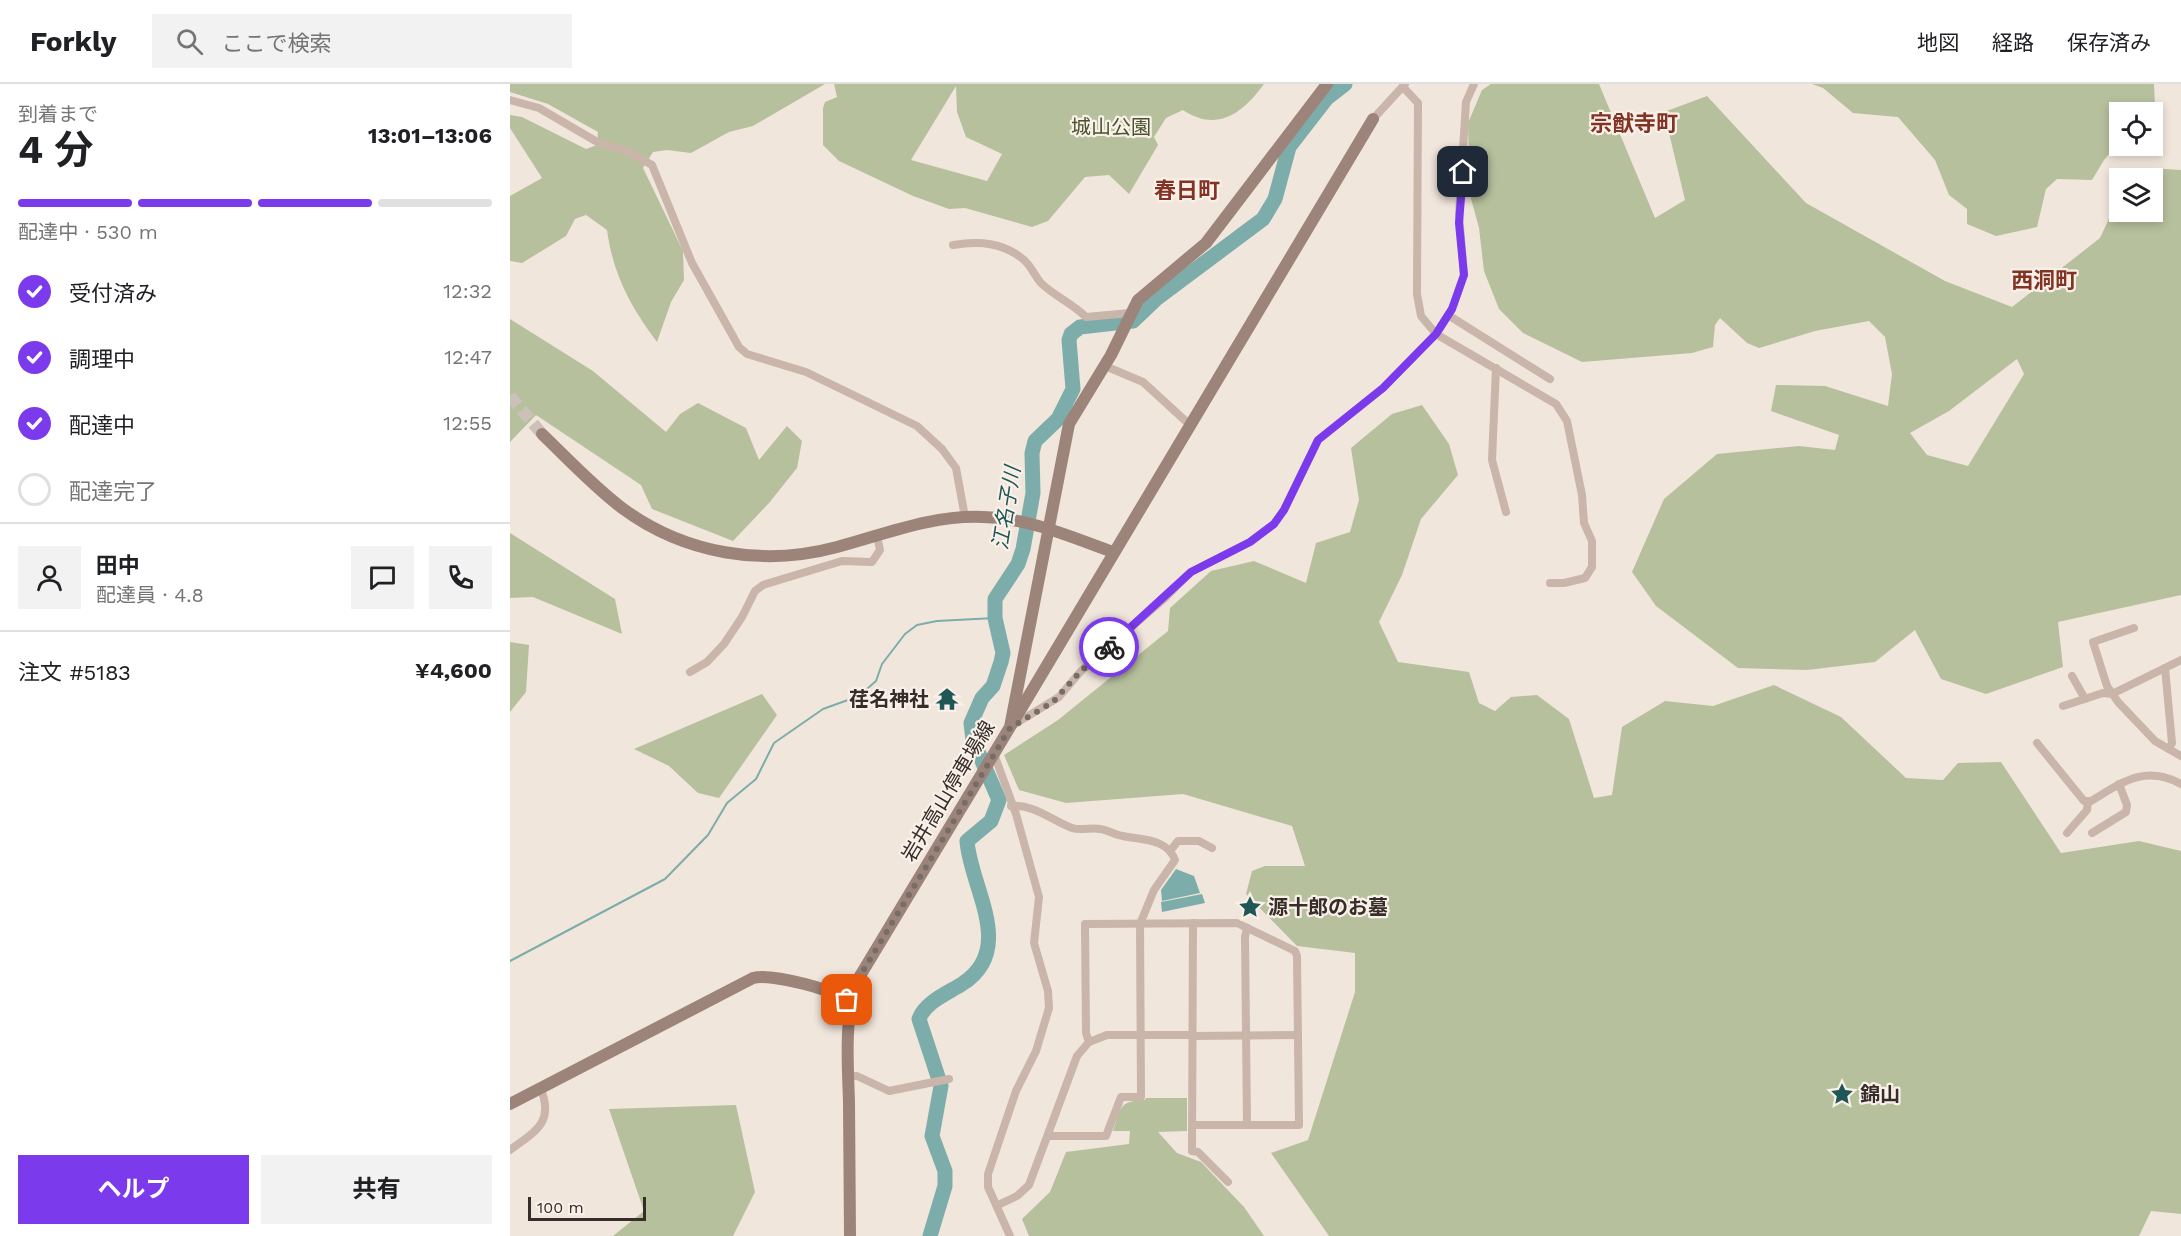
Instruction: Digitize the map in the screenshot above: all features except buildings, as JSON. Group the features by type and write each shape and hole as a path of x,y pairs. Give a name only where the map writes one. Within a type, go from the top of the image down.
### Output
{"street":[{"name":"岩井高山停車場線","path":"850,1236 848,1076 851,1004 860,976 980,774 1010,728 1069,424 1105,366 1129,314 1143,294 1206,243 1327,84"},
{"path":"1010,728 1059,697 1081,671 1166,597 1191,572 1250,542 1274,524 1284,510 1318,440 1383,388 1436,334 1448,315 1464,275 1459,214 1466,102 1474,84"},
{"path":"1010,728 1373,119 1404,86 1418,103 1417,299 1421,316 1436,334 1556,404 1567,422 1582,495 1584,523 1592,541 1593,563 1585,578 1564,584 1550,583"},
{"path":"510,100 539,108 599,143 638,155 652,165 692,263 739,347 747,354 806,372 917,426 942,449 957,470 964,517"},
{"path":"953,245 979,241 1012,252 1024,260 1042,284 1074,304 1086,317 1129,314"},
{"path":"1448,315 1550,379"},
{"path":"1105,366 1143,382 1190,424"},
{"path":"1496,368 1492,460 1506,512"},
{"path":"542,434 624,509 657,530 696,546 747,555 792,556 809,554 915,523 964,517 1033,524 1113,552"},
{"path":"690,672 707,662 724,644 758,588 774,580 842,561 872,562 880,550 876,536"},
{"path":"2134,628 2092,642 2112,694 2155,741 2181,756"},
{"path":"2063,706 2103,693 2112,694 2181,660"},
{"path":"2164,668 2172,743 2169,749"},
{"path":"2072,676 2085,699"},
{"path":"2037,743 2084,801 2088,802"},
{"path":"992,756 1011,806 1039,897 1034,943 1048,991 1049,1008 1036,1051 1016,1091 988,1174 988,1187 1010,1236"},
{"path":"2088,802 2136,776 2170,778 2181,784"},
{"path":"2092,833 2126,812 2127,805 2119,784"},
{"path":"2067,833 2087,810 2088,802"},
{"path":"1011,806 1023,806 1046,814 1074,829 1100,829 1122,836 1142,837 1170,851 1175,860 1154,890 1140,924 1141,1097 1121,1096 1106,1136 1048,1136"},
{"path":"1170,851 1178,841 1199,841 1212,848"},
{"path":"1193,923 1192,1151 1198,1152 1227,1182"},
{"path":"1089,1042 1086,1033 1085,924 1237,923 1296,953 1299,1125 1193,1125"},
{"path":"1246,1125 1245,937 1247,928"},
{"path":"510,1104 753,978 768,976 841,996 851,1004"},
{"path":"998,1205 1017,1196 1029,1185 1077,1056 1089,1042 1107,1035 1298,1035"},
{"path":"848,1076 857,1076 889,1091 948,1079"},
{"path":"510,1150 536,1130 544,1119 546,1106 540,1087"}],"green space":[{"path":"510,84 825,84 753,126 729,132 691,153 667,150 653,152 643,168 683,251 684,280 671,302 657,342 624,289 618,275 607,230 586,215 575,219 566,236 522,263 510,261 510,196 542,178 510,128 510,115 522,117 586,149 597,145 598,132 548,104 510,92"},
{"name":"城山公園","path":"834,84 1264,84 1247,104 1218,120 1195,117 1183,110 1166,118 1154,137 1158,145 1129,194 1109,175 1085,177 1048,221 1032,227 965,208 949,209 913,196 839,161 823,145 823,108 825,102 837,97","holes":["956,86 957,112 966,137 1002,154 987,181 911,160"]},
{"path":"1491,84 1599,84 1655,218 1685,200 1664,112 1707,96 1806,203 1945,281 2012,307 2100,238 2109,219 2109,222 2163,222 2163,169 2181,170 2181,595 2058,622 2063,667 1986,694 1941,679 1915,630 1875,662 1807,670 1738,668 1656,606 1632,572 1664,499 1717,454 1799,446 1835,450 1839,435 1771,411 1776,385 1825,386 1888,406 1892,374 1885,337 1869,321 1815,331 1759,348 1747,343 1720,318 1715,325 1713,347 1692,353 1582,362 1523,333 1499,309 1484,271 1479,228 1470,195 1468,123 1482,90","holes":["2017,359 2024,374 1968,466 1927,455 1910,433 1949,411"]},
{"path":"1812,84 2154,84 2155,102 2109,102 2109,154 2092,180 2057,179 2046,189 2037,227 1996,236 1967,224 1967,209 1949,195 1935,160 1898,117 1853,113 1823,88"},
{"path":"510,319 593,371 666,432 680,414 698,403 746,428 759,460 787,426 802,441 797,468 769,503 733,541 652,509 641,485 536,415 510,442"},
{"path":"1422,405 1449,444 1458,475 1421,519 1402,575 1379,622 1398,662 1469,672 1479,703 1495,711 1511,697 1537,695 1569,719 1594,798 1612,795 1622,727 1665,701 1713,706 1774,685 1841,717 1906,778 1943,780 1958,763 2001,762 2061,853 2139,841 2181,851 2181,1214 2151,1211 2139,1236 1329,1236 1271,1153 1308,1140 1355,992 1355,953 1297,946 1246,894 1252,871 1265,866 1305,866 1292,826 1183,794 1066,803 1019,790 1004,755 1058,720 1168,631 1170,608 1211,571 1254,561 1306,583 1316,543 1350,532 1359,500 1351,448 1392,414"},
{"path":"510,533 615,599 622,634 533,597 510,598"},
{"path":"510,642 529,645 526,692 510,712"},
{"path":"762,694 777,715 719,798 698,793 669,766 634,749"},
{"path":"1146,1098 1187,1098 1187,1131 1158,1132 1177,1153 1201,1162 1244,1207 1264,1236 1029,1236 1022,1219 1050,1192 1066,1152 1129,1144 1130,1131 1113,1131 1118,1117 1125,1104"},
{"path":"736,1105 755,1192 733,1236 613,1236 644,1211 609,1109"}],"water":[{"path":"1176,869 1194,876 1200,893 1162,901 1161,890"},
{"path":"1202,894 1205,903 1162,912 1161,902"}],"waterway":[{"name":"江名子川","path":"930,1236 945,1186 945,1171 932,1136 941,1086 919,1019 932,1003 962,984 978,970 986,953 989,936 986,917 967,841 991,821 999,800 973,740 971,723 982,698 993,686 1001,662 1003,653 995,618 995,599 1018,564 1023,549 1033,493 1032,453 1035,441 1058,419 1073,389 1069,340 1071,334 1080,327 1133,321 1156,299 1263,219 1275,199 1289,147 1327,98 1345,84"},
{"path":"510,961 665,879 708,835 727,803 756,779 774,743 823,709 859,696 876,681 882,664 905,634 917,625 937,621 995,618"}],"tunnel":[{"path":"510,396 542,434"}],"way so far":[{"path":"847,1000 851,1004 860,976 989,758 994,754 1010,728 1053,702 1081,671 1109,647"}],"place":[{"name":"荏名神社","path":"947,699"},
{"name":"源十郎のお墓","path":"1250,907"},
{"name":"錦山","path":"1842,1094"}],"district":[{"name":"宗猷寺町","path":"1634,123"},
{"name":"春日町","path":"1187,190"},
{"name":"西洞町","path":"2044,280"}],"route":[{"path":"1109,647 1191,572 1250,542 1274,524 1284,510 1318,440 1383,388 1436,334 1452,309 1464,275 1459,223 1463,172"}]}
